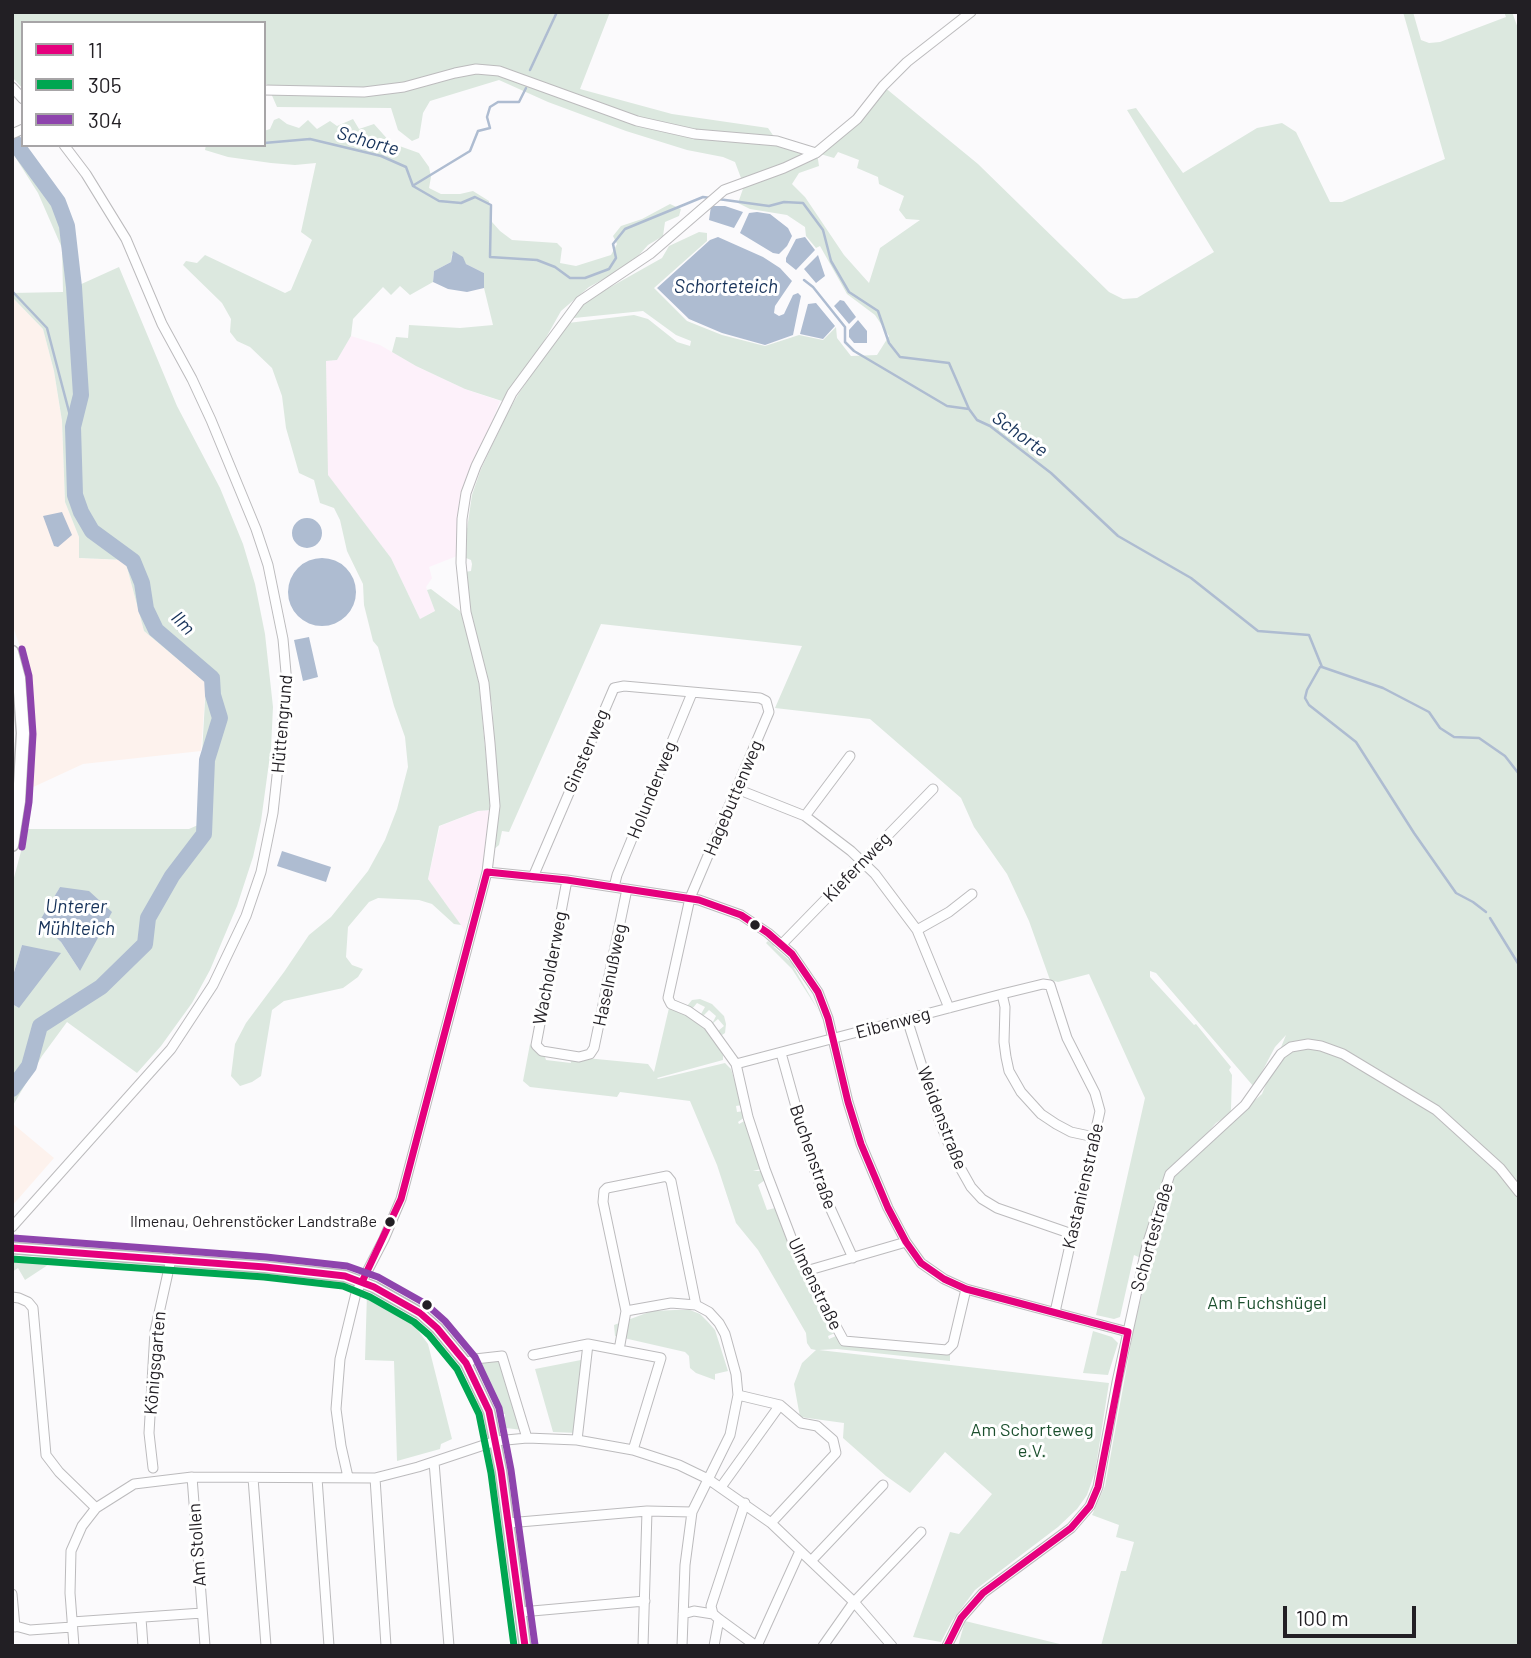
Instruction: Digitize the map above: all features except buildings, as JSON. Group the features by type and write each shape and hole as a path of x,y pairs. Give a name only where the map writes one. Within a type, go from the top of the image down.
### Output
{"main road":[{"path":"12,652 19,678 22,708 22,758 12,845"}],"street":[{"path":"348,1477 335,1409 340,1359 356,1293 401,1199 487,872 495,806 486,699 463,587 462,519 466,493 476,466 512,393 580,301 650,254 724,190 816,153 857,120 883,86 907,62 971,12"},
{"path":"266,90 364,92 404,87 476,69 499,71 637,121 695,134 777,141 816,153"},
{"name":"Hüttengrund","path":"12,1227 171,1049 213,985 246,916 261,872 273,813 288,684 283,639 268,565 211,420 162,324 126,239 86,174 66,147"},
{"name":"Ginsterweg","path":"533,877 614,688 624,685 764,699"},
{"name":"Holunderweg","path":"614,887 692,693"},
{"name":"Hagebuttenweg","path":"736,1064 708,1026 688,1011 671,1004 668,998 690,898 769,712 769,704 764,699"},
{"path":"805,816 850,756"},
{"path":"737,789 805,816 863,862 891,893 917,930 949,1008"},
{"name":"Kiefernweg","path":"782,944 933,789"},
{"path":"487,872 567,880 712,903 741,915 782,944 818,992 861,1144 905,1242 921,1263 966,1289 1128,1332"},
{"name":"Wacholderweg","path":"567,880 536,1045 542,1051 586,1057"},
{"name":"Haselnußweg","path":"586,1057 594,1048 627,889"},
{"path":"917,930 949,912 972,894"},
{"name":"Eibenweg","path":"736,1064 1002,994 1043,984 1050,985"},
{"name":"Kastanienstraße","path":"1050,985 1067,1038 1098,1099 1100,1111 1055,1312"},
{"path":"1002,994 1005,1007 1006,1057 1014,1081 1021,1092 1041,1114 1056,1124 1071,1132 1094,1137"},
{"name":"Weidenstraße","path":"907,1019 937,1117 953,1155 971,1186 982,1199 997,1208 1072,1234"},
{"name":"Schortestraße","path":"947,1646 961,1618 983,1592 1071,1528 1090,1506 1101,1473 1147,1245 1170,1174 1245,1105 1281,1054 1300,1044 1321,1045 1343,1054 1436,1110 1500,1168 1519,1192"},
{"name":"Buchenstraße","path":"781,1053 818,1180 853,1258"},
{"name":"Ulmenstraße","path":"736,1064 748,1117 765,1169 806,1271 844,1341 951,1349 966,1289"},
{"path":"618,1350 626,1311 605,1214 604,1191 607,1188 659,1176 667,1176 671,1181 696,1305"},
{"path":"806,1271 905,1242"},
{"path":"12,1248 171,1259 345,1276 420,1312 466,1363 489,1411 509,1523 525,1646"},
{"name":"Königsgarten","path":"153,1468 149,1433 155,1331 171,1259"},
{"path":"12,1297 28,1302 33,1308 46,1455 59,1472 96,1508"},
{"path":"626,1311 671,1303 696,1305 709,1312 725,1334 736,1374 738,1395 730,1435 692,1512 685,1565 682,1646"},
{"path":"577,1440 588,1344"},
{"path":"533,1355 588,1344 660,1358 633,1450"},
{"path":"466,1363 475,1359 502,1356 527,1438"},
{"path":"738,1395 780,1405 802,1423 817,1426 833,1440 836,1453 771,1523"},
{"path":"721,1487 780,1405"},
{"name":"Am Stollen","path":"74,1646 71,1551 82,1526 96,1508 134,1484 192,1477 376,1478 496,1441 527,1438 577,1440 633,1450 679,1465 708,1479 771,1523 855,1602 892,1646"},
{"path":"434,1462 449,1646"},
{"name":"Am Stollen","path":"192,1477 205,1646"},
{"path":"253,1478 266,1646"},
{"path":"317,1478 329,1646"},
{"path":"376,1478 386,1646"},
{"path":"811,1561 883,1485"},
{"path":"714,1646 716,1617 711,1601 745,1503"},
{"path":"509,1523 647,1511 692,1512"},
{"path":"643,1646 647,1511"},
{"path":"823,1646 855,1602 921,1532"},
{"path":"683,1614 694,1611 716,1617 757,1646 800,1551"},
{"path":"12,1594 14,1626 30,1630 202,1613"},
{"path":"521,1612 645,1601"},
{"path":"141,1618 144,1646"}],"shaded area":[{"path":"12,297 43,329 54,371 62,421 65,502 79,537 79,558 125,560 144,631 206,683 201,751 83,764 29,789 28,704 20,647 12,623"},
{"path":"351,336 380,345 416,366 465,389 500,401 461,502 457,556 429,567 432,578 426,587 435,611 420,619 391,558 327,475 326,361 337,360"},
{"path":"491,810 483,863 465,931 428,879 440,826 478,811"},
{"path":"12,1123 54,1158 12,1206"}],"green space":[{"name":"Am Fuchshügel","path":"12,12 610,12 580,89 672,114 768,128 777,141 816,153 842,134 883,86 978,164 1109,292 1123,299 1137,298 1214,252 1127,110 1136,108 1183,173 1257,128 1282,123 1296,132 1330,202 1342,202 1445,159 1403,12 1413,12 1421,40 1429,43 1440,42 1506,17 1504,12 1512,12 1519,31 1519,1646 1101,1646 1121,1571 1126,1571 1134,1542 1116,1537 1119,1525 1092,1515 1105,1486 1135,1322 1150,1262 1134,1255 1120,1317 1114,1319 1096,1315 1145,1098 1089,974 1058,982 1050,980 1029,921 1007,874 974,827 961,798 870,719 775,708 802,646 601,624 509,832 502,831 499,845 493,850 497,786 492,705 470,611 465,572 471,571 472,564 471,560 466,558 472,495 508,412 568,323 634,315 648,319 677,342 690,346 691,341 676,335 643,311 574,318 573,313 591,298 662,258 669,246 699,232 707,233 707,241 654,288 687,321 722,335 765,346 799,335 823,340 836,327 837,338 851,356 877,355 889,336 875,315 847,294 820,246 816,248 806,236 805,227 787,215 750,209 738,203 744,186 735,162 626,131 548,102 499,80 430,101 423,113 419,138 412,141 398,130 391,108 277,107 266,84 266,21 21,21 21,87 12,77","holes":["838,152 859,160 857,168 878,177 879,184 904,196 899,210 906,219 920,220 880,248 869,283 844,255 805,197 792,184 799,173 819,166 817,153 834,158","1150,971 1156,973 1254,1087 1275,1047 1286,1035 1262,1094 1204,1144 1202,1139 1216,1123 1230,1114 1231,1067 1196,1024 1194,1025 1150,977"]},
{"path":"279,118 299,128 308,120 317,129 330,121 337,126 353,119 359,129 374,124 391,143 419,153 429,167 429,188 441,194 473,191 489,201 492,222 500,231 512,240 557,243 562,248 560,263 576,266 611,255 617,244 613,236 621,226 642,219 670,204 681,209 679,216 665,222 663,236 615,273 589,287 561,311 538,352 502,401 465,389 392,352 396,337 408,338 409,325 460,328 493,325 484,288 484,273 452,254 451,262 434,271 433,282 410,295 400,286 391,295 383,287 353,319 351,336 337,360 326,361 328,475 391,558 420,619 435,611 427,590 431,589 460,611 463,618 479,684 491,810 478,811 439,826 428,879 461,925 454,924 432,904 419,900 378,898 369,902 348,927 346,957 352,965 363,969 358,977 343,988 284,1001 272,1010 261,1076 240,1086 231,1076 235,1044 246,1023 309,935 331,917 368,871 385,840 397,809 408,767 405,737 378,647 373,641 364,605 363,584 347,551 340,520 334,508 320,503 314,480 299,473 286,428 282,396 272,368 250,347 237,341 230,332 231,319 222,303 183,265 186,261 197,263 205,255 285,293 291,290 312,240 301,232 316,163 271,163 228,157 205,150 206,147 266,147 266,130 270,129 274,120"},
{"path":"19,137 21,147 25,147 69,219 77,286 119,267 177,406 220,488 243,544 255,584 265,634 273,707 271,748 253,857 237,906 210,970 192,1003 161,1046 137,1073 67,1022 42,1056 12,1107 12,1004 19,1008 22,945 12,979 12,885 27,829 189,829 198,825 206,683 144,631 125,560 79,558 79,537 65,502 62,421 54,371 43,329 12,297 12,293 63,292 62,248 38,193 12,152 12,139","holes":["60,887 80,971 61,942 40,922"]},
{"path":"768,941 796,966 794,968 820,1013 792,969 766,943"},
{"path":"700,999 712,1004 724,1016 725,1033 722,1035 718,1031 724,1026 718,1019 712,1024 716,1016 709,1010 703,1016 701,1014 705,1007 697,1003 692,1009 687,1006 692,1000"},
{"name":"Am Schorteweg e.V.","path":"669,1008 705,1027 723,1055 723,1060 657,1078 725,1063 731,1069 742,1105 736,1106 737,1112 744,1111 745,1117 738,1122 739,1124 746,1120 761,1169 753,1171 762,1171 765,1180 758,1185 767,1210 775,1208 835,1333 828,1336 829,1339 836,1336 950,1352 950,1361 837,1349 819,1350 1109,1383 1095,1472 1087,1495 1058,1527 975,1590 952,1621 941,1642 913,1637 950,1532 959,1534 992,1494 945,1452 910,1493 843,1438 844,1423 800,1417 794,1384 802,1363 816,1350 811,1349 807,1343 806,1333 758,1250 736,1223 717,1165 690,1101 620,1092 617,1097 530,1087 523,1081 530,1044 537,1052 544,1054 546,1060 571,1063 570,1058 586,1058 648,1064 654,1072"},
{"path":"12,1257 60,1257 25,1280 18,1268 12,1272"},
{"path":"367,1293 408,1317 428,1344 452,1439 441,1444 440,1449 397,1461 394,1361 365,1360"},
{"path":"690,1310 700,1314 715,1330 728,1371 715,1374 715,1380 690,1368 689,1356 685,1352 615,1336 614,1325 652,1311"},
{"path":"1093,1331 1112,1337 1118,1343 1108,1375 1083,1373"},
{"path":"586,1359 577,1433 553,1432 535,1369"},
{"path":"499,1360 522,1430 506,1428 503,1418 505,1414 501,1414 477,1364 477,1361"},
{"path":"965,1621 1068,1646 958,1646"}],"water":[{"path":"711,206 725,206 743,212 734,228 709,220"},
{"path":"749,213 770,214 788,228 792,236 779,254 740,233"},
{"name":"Schorteteich","path":"718,237 763,257 780,268 792,281 775,306 774,313 779,316 784,314 793,295 798,293 801,296 793,335 765,345 722,333 689,319 657,288 710,240"},
{"path":"805,237 815,250 796,270 786,262 786,258 796,239"},
{"path":"453,251 463,257 466,264 484,273 484,288 467,292 448,289 433,282 434,271 451,262"},
{"path":"818,255 825,276 816,283 804,269"},
{"path":"840,300 844,301 856,317 849,324 834,306"},
{"path":"816,303 835,326 823,339 800,334 808,304"},
{"path":"858,320 867,331 867,343 854,343 849,337 849,330"},
{"path":"62,512 72,535 58,547 54,546 43,516"},
{"path":"307,518 313,519 321,527 321,539 313,547 307,548 301,547 293,539 292,533 293,527 301,519"},
{"path":"322,558 335,561 346,568 353,579 356,592 353,605 346,616 335,623 322,626 309,623 298,616 291,605 288,592 291,579 298,568 309,561"},
{"path":"309,637 318,677 303,681 294,640"},
{"path":"282,851 331,867 326,882 277,866"},
{"name":"Unterer Mühlteich","path":"60,887 89,891 112,912 80,971 61,942 39,922"},
{"path":"22,945 61,953 19,1008 12,1004 12,979"}],"waterway":[{"path":"530,70 557,12"},
{"path":"414,185 470,151 478,131 490,128 487,117 490,107 498,102 519,102 526,88"},
{"name":"Ilm","path":"12,139 58,202 67,226 81,395 73,427 75,495 81,512 92,531 133,561 142,583 146,609 156,630 212,678 213,695 220,718 207,760 204,834 172,876 148,918 145,944 101,987 40,1026 29,1066 12,1089"},
{"name":"Schorte","path":"266,143 310,139 381,156 406,167 413,186 439,201 461,203 475,197 491,205 490,257 537,260 555,267 570,278 585,278 609,269 616,258 613,244 625,229 703,197 711,198"},
{"name":"Schorte","path":"15,143 21,143"},
{"name":"Schorte","path":"718,199 769,206 784,202 803,203 823,230 831,261 849,292 878,311 889,343 900,357 949,363 969,409 977,420 990,426 1051,473 1118,536 1191,578 1258,631 1309,635 1322,667 1383,688 1429,712 1440,728 1454,737 1479,738 1505,756 1519,774"},
{"path":"804,280 813,287 845,327 845,342 854,351 947,406 969,409"},
{"path":"12,291 47,328 73,427"},
{"path":"1322,667 1307,690 1305,698 1309,705 1356,742 1456,893 1486,912"},
{"path":"1490,918 1519,965"}],"transit line":[{"name":"304","path":"22,649 29,676 33,734 29,802 22,847"},
{"name":"11","path":"487,872 567,880 699,900 741,915 768,933 792,954 818,992 828,1018 861,1144 888,1208 921,1263 944,1279 966,1289 1128,1332"},
{"name":"11","path":"362,1282 401,1199 487,872"},
{"name":"304","path":"13,1238 266,1257 347,1266 378,1277 426,1304 445,1321 475,1357 499,1408 511,1470 535,1645"},
{"name":"11","path":"12,1248 265,1267 345,1276 374,1287 420,1313 437,1328 466,1363 489,1411 501,1471 525,1646"},
{"name":"305","path":"12,1259 264,1277 343,1286 370,1297 414,1322 429,1335 457,1369 479,1414 491,1473 514,1646"},
{"name":"11","path":"947,1646 961,1618 983,1593 1071,1528 1090,1506 1098,1487 1128,1332"}],"place":[{"name":"Ilmenau, Oehrenstöcker Landstraße","path":"390,1222"}]}
